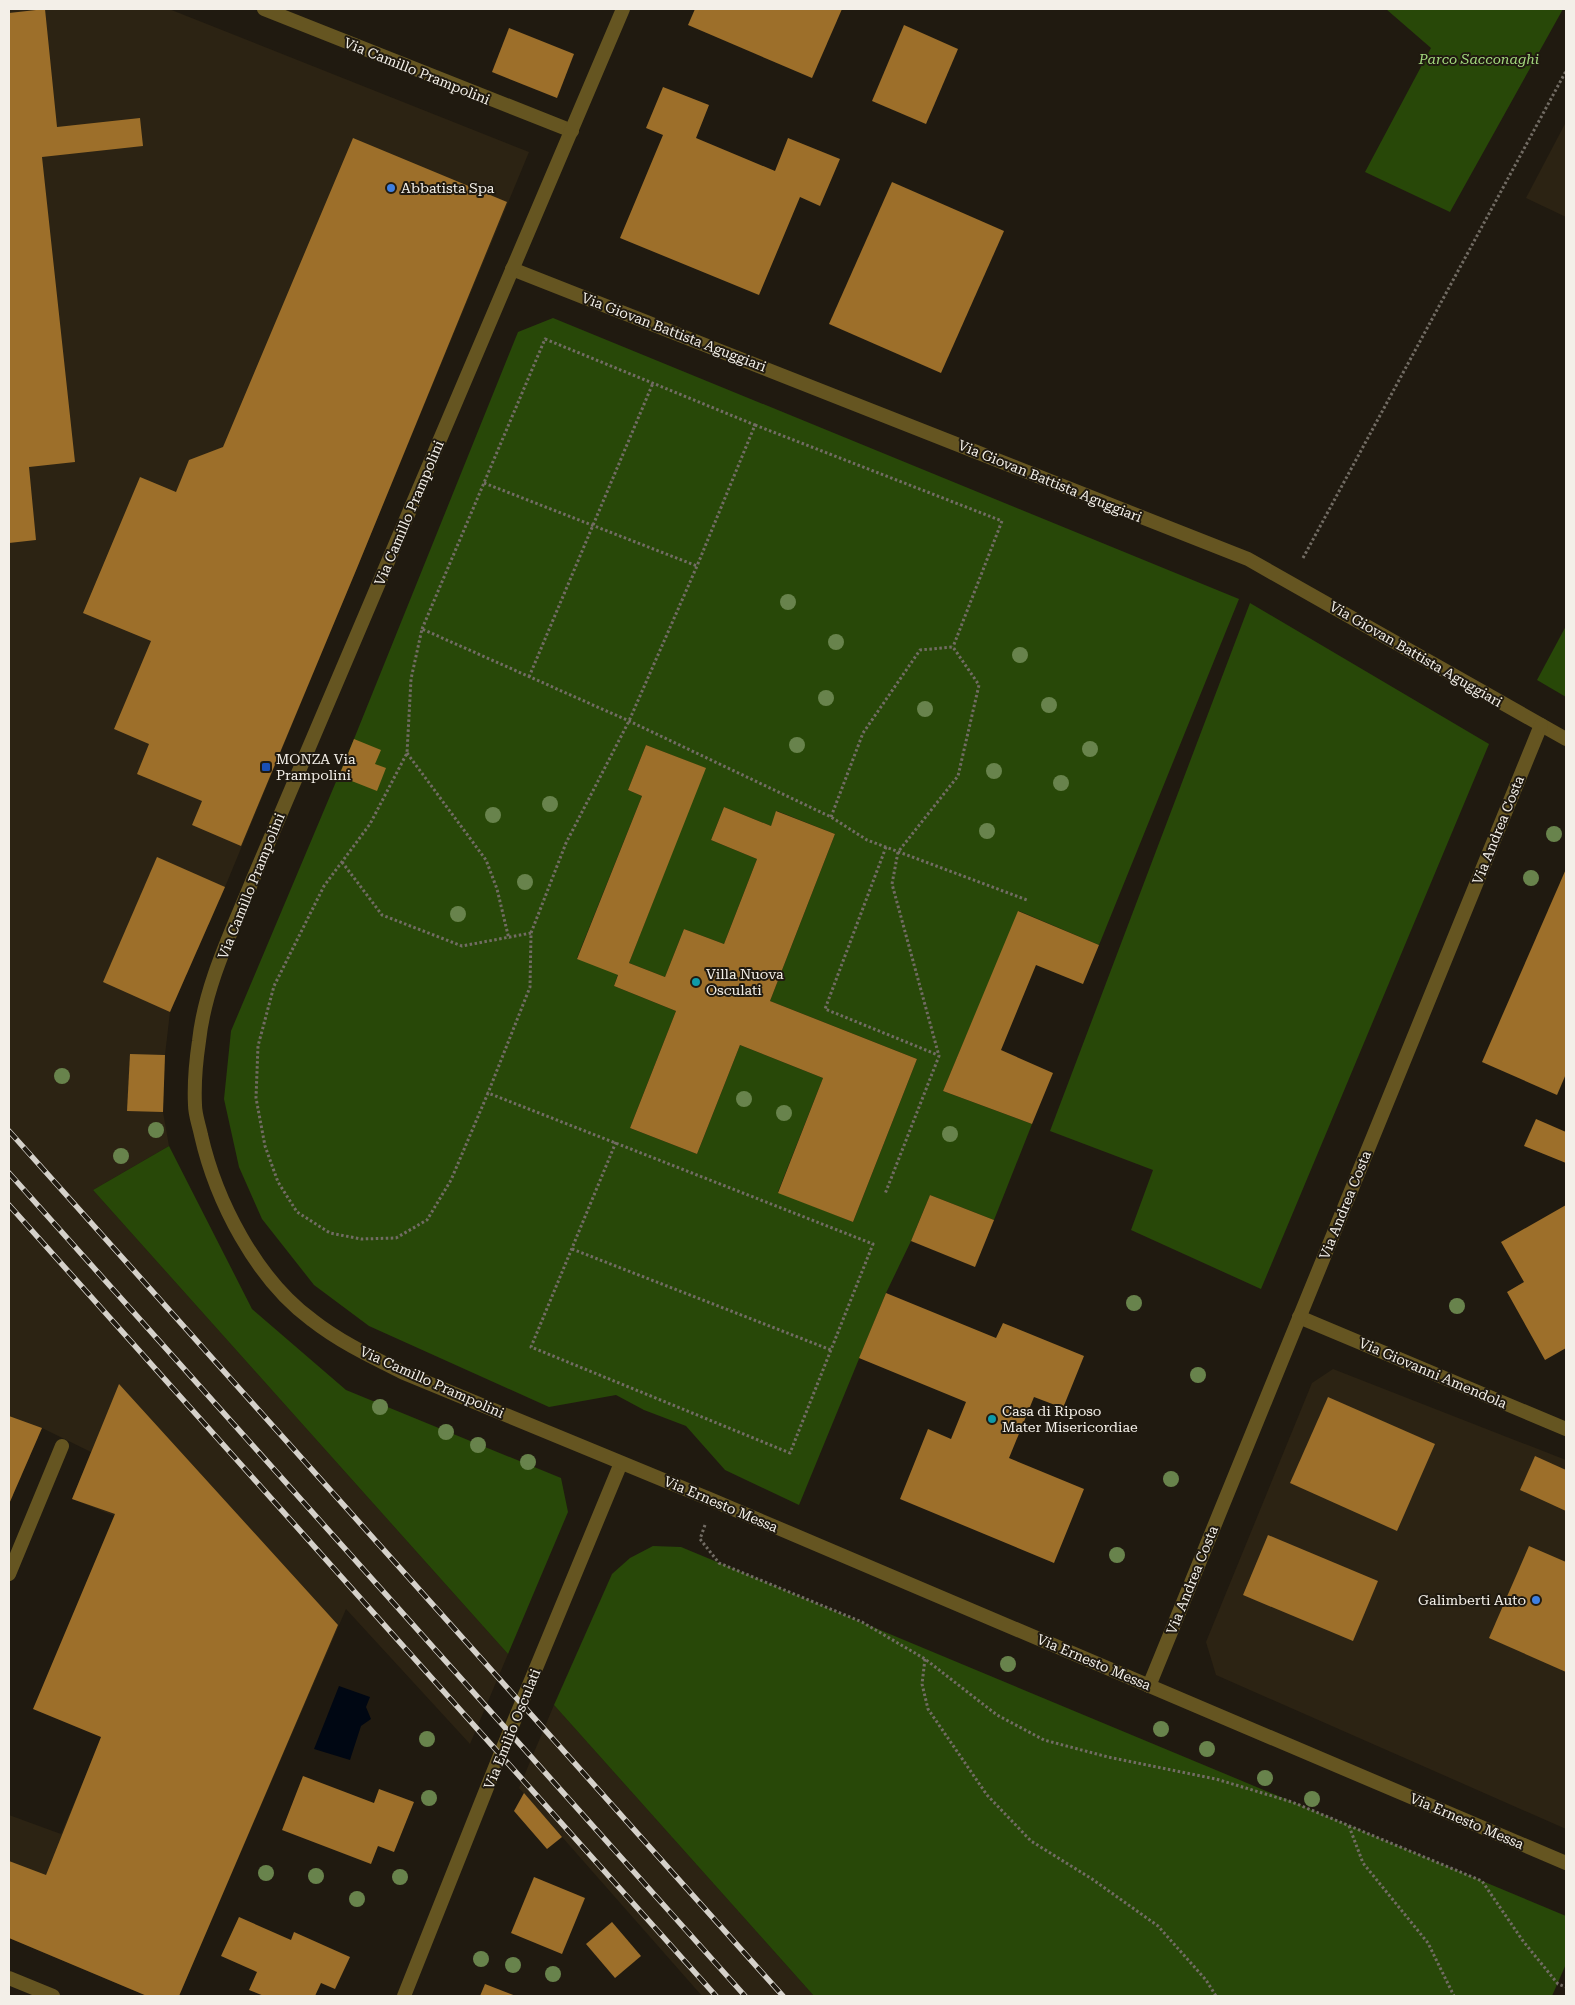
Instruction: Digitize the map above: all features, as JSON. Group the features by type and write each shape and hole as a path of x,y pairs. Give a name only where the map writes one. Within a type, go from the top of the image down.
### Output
{"street":[{"name":"Via Camillo Prampolini","path":"264,9 572,131"},
{"name":"Via Camillo Prampolini","path":"621,1462 404,1372 362,1352 310,1319 272,1282 255,1258 221,1200 206,1155 195,1106 199,1040 211,986 252,879 572,131 622,9"},
{"name":"Via Giovan Battista Aguggiari","path":"512,269 1248,559 1566,739"},
{"name":"Via Andrea Costa","path":"1149,1686 1541,725"},
{"name":"Via Giovanni Amendola","path":"1299,1317 1566,1429"},
{"path":"9,1574 62,1446"},
{"name":"Via Ernesto Messa","path":"621,1462 1566,1863"},
{"name":"Via Emilio Osculati","path":"404,1996 500,1755 621,1462"},
{"path":"9,1978 53,1996"}],"path":[{"path":"1290,582 1566,71"},
{"path":"755,425 697,566 629,721 566,843 531,933 530,988 451,1180 427,1220 396,1238 361,1239 330,1233 297,1212 278,1182 265,1146 256,1098 258,1046 274,986 324,886 370,824 407,753 412,678 422,629 545,339 755,425 1002,521 953,647"},
{"path":"528,676 653,383"},
{"path":"484,483 697,566"},
{"path":"422,629 629,721 831,816 867,840 1027,900"},
{"path":"831,816 863,733 920,650 953,647"},
{"path":"885,1194 939,1056 892,884 898,852 958,776 979,685 953,647"},
{"path":"407,753 486,860 497,889 509,939"},
{"path":"886,847 825,1009 939,1056"},
{"path":"342,862 382,915 462,946 509,939 531,933"},
{"path":"488,1093 616,1142 874,1244 790,1453 531,1347 616,1142"},
{"path":"572,1249 831,1350"},
{"path":"712,1500 700,1539 719,1563 862,1622 925,1659 997,1715 1044,1740 1108,1757 1216,1779 1292,1802 1482,1881 1523,1941 1558,1984 1566,1988"},
{"path":"925,1659 922,1684 928,1708 987,1795 1031,1841 1092,1879 1158,1926 1206,1980 1216,1996"},
{"path":"1348,1826 1363,1863 1428,1943 1454,1996"}],"shaded area":[{"path":"9,9 169,9 529,152 225,887 170,1012 165,1055 163,1112 169,1146 93,1190 508,1654 470,1744 346,1609 179,1996 147,1996 9,1938 9,1815 61,1834 183,1543 72,1499 91,1452 42,1428 9,1504"},
{"path":"1566,122 1566,217 1526,198"},
{"path":"1333,1369 1566,1460 1566,1829 1216,1675 1206,1642 1312,1383"},
{"path":"339,1686 370,1697 366,1707 371,1719 361,1726 350,1760 314,1749"},
{"path":"554,1705 814,1996 702,1996 519,1788"}],"green space":[{"name":"Parco Sacconaghi","path":"1386,9 1563,9 1450,212 1365,172 1431,48"},
{"path":"553,318 1239,599 1099,945 1019,911 943,1091 1032,1124 994,1220 930,1195 911,1241 886,1293 799,1505 725,1470 686,1426 644,1410 616,1395 549,1407 369,1326 314,1285 262,1219 239,1167 224,1099 231,1031 354,739 518,332","holes":["646,745 705,768 629,963 665,977 684,929 724,944 757,859 711,840 724,807 771,826 777,811 835,834 770,1001 917,1059 853,1222 778,1192 823,1078 740,1045 697,1154 630,1128 676,1011 614,986 618,974 577,958 642,796 628,790"]},
{"path":"1250,603 1489,744 1261,1289 1131,1230 1153,1170 1050,1131"},
{"path":"1566,626 1566,697 1537,680"},
{"path":"169,1146 252,1309 346,1390 561,1478 568,1512 508,1654 93,1190"},
{"path":"653,1546 681,1547 1566,1916 1566,1964 1552,1996 814,1996 554,1705 612,1574 630,1558"}],"building":[{"path":"45,9 57,127 140,118 143,146 42,157 75,462 29,467 36,540 9,543 9,13"},
{"path":"695,9 842,9 812,78 688,25"},
{"path":"904,25 958,49 926,124 872,101"},
{"path":"509,28 574,54 557,98 492,72"},
{"path":"663,87 709,105 696,138 775,171 788,138 840,159 820,206 800,197 759,295 620,238 663,135 646,128"},
{"path":"353,138 507,202 241,846 192,825 202,801 137,774 149,744 114,729 151,641 83,613 140,477 176,492 189,460 223,447"},
{"path":"892,182 1004,231 941,373 829,324"},
{"path":"354,739 381,750 375,764 386,768 377,791 339,776"},
{"name":"Villa Nuova Osculati","path":"646,745 706,768 629,963 665,977 684,929 724,944 757,859 711,840 724,807 771,826 776,811 835,834 770,1001 917,1059 853,1222 778,1193 823,1078 740,1045 697,1154 630,1128 676,1011 614,986 618,975 577,959 642,796 628,790"},
{"path":"157,857 225,887 170,1012 103,982"},
{"path":"1566,869 1566,1074 1557,1095 1482,1062"},
{"path":"1018,911 1099,945 1083,984 1036,965 1001,1050 1053,1073 1032,1124 943,1091"},
{"path":"130,1054 165,1055 163,1112 127,1111"},
{"path":"1536,1119 1566,1132 1566,1163 1524,1146"},
{"path":"930,1195 994,1220 975,1267 911,1241"},
{"path":"1566,1205 1566,1348 1545,1360 1507,1292 1524,1282 1501,1242"},
{"name":"Casa di Riposo Mater Misericordiae","path":"886,1293 996,1338 1003,1323 1084,1356 1063,1408 1034,1397 1009,1458 1084,1489 1054,1563 900,1499 928,1429 951,1439 966,1402 859,1358"},
{"path":"119,1384 338,1625 179,1996 147,1996 9,1938 9,1861 46,1875 101,1737 33,1709 115,1514 72,1499"},
{"path":"1328,1397 1435,1444 1397,1531 1290,1483"},
{"path":"9,1416 42,1428 9,1504"},
{"path":"1535,1456 1566,1470 1566,1511 1520,1490"},
{"path":"1268,1535 1378,1581 1353,1641 1243,1595"},
{"name":"Galimberti Auto","path":"1529,1546 1566,1562 1566,1672 1489,1638"},
{"path":"303,1776 374,1803 379,1789 414,1802 394,1852 378,1846 371,1864 282,1830"},
{"path":"524,1793 562,1837 547,1849 514,1811"},
{"path":"534,1877 585,1898 562,1954 511,1933"},
{"path":"239,1917 291,1940 294,1932 350,1957 335,1989 321,1983 315,1996 264,1996 249,1990 257,1972 221,1956"},
{"path":"612,1922 641,1956 615,1978 586,1944"},
{"path":"485,1984 516,1996 480,1996"}],"railway":[{"path":"9,1131 783,1996"},
{"path":"9,1173 745,1996"},
{"path":"9,1205 716,1996"}],"place":[{"name":"Abbatista Spa","path":"391,188"},
{"name":"MONZA Via Prampolini","path":"266,767"},
{"name":"Villa Nuova Osculati","path":"696,982"},
{"name":"Casa di Riposo Mater Misericordiae","path":"992,1419"},
{"name":"Galimberti Auto","path":"1536,1600"}]}
